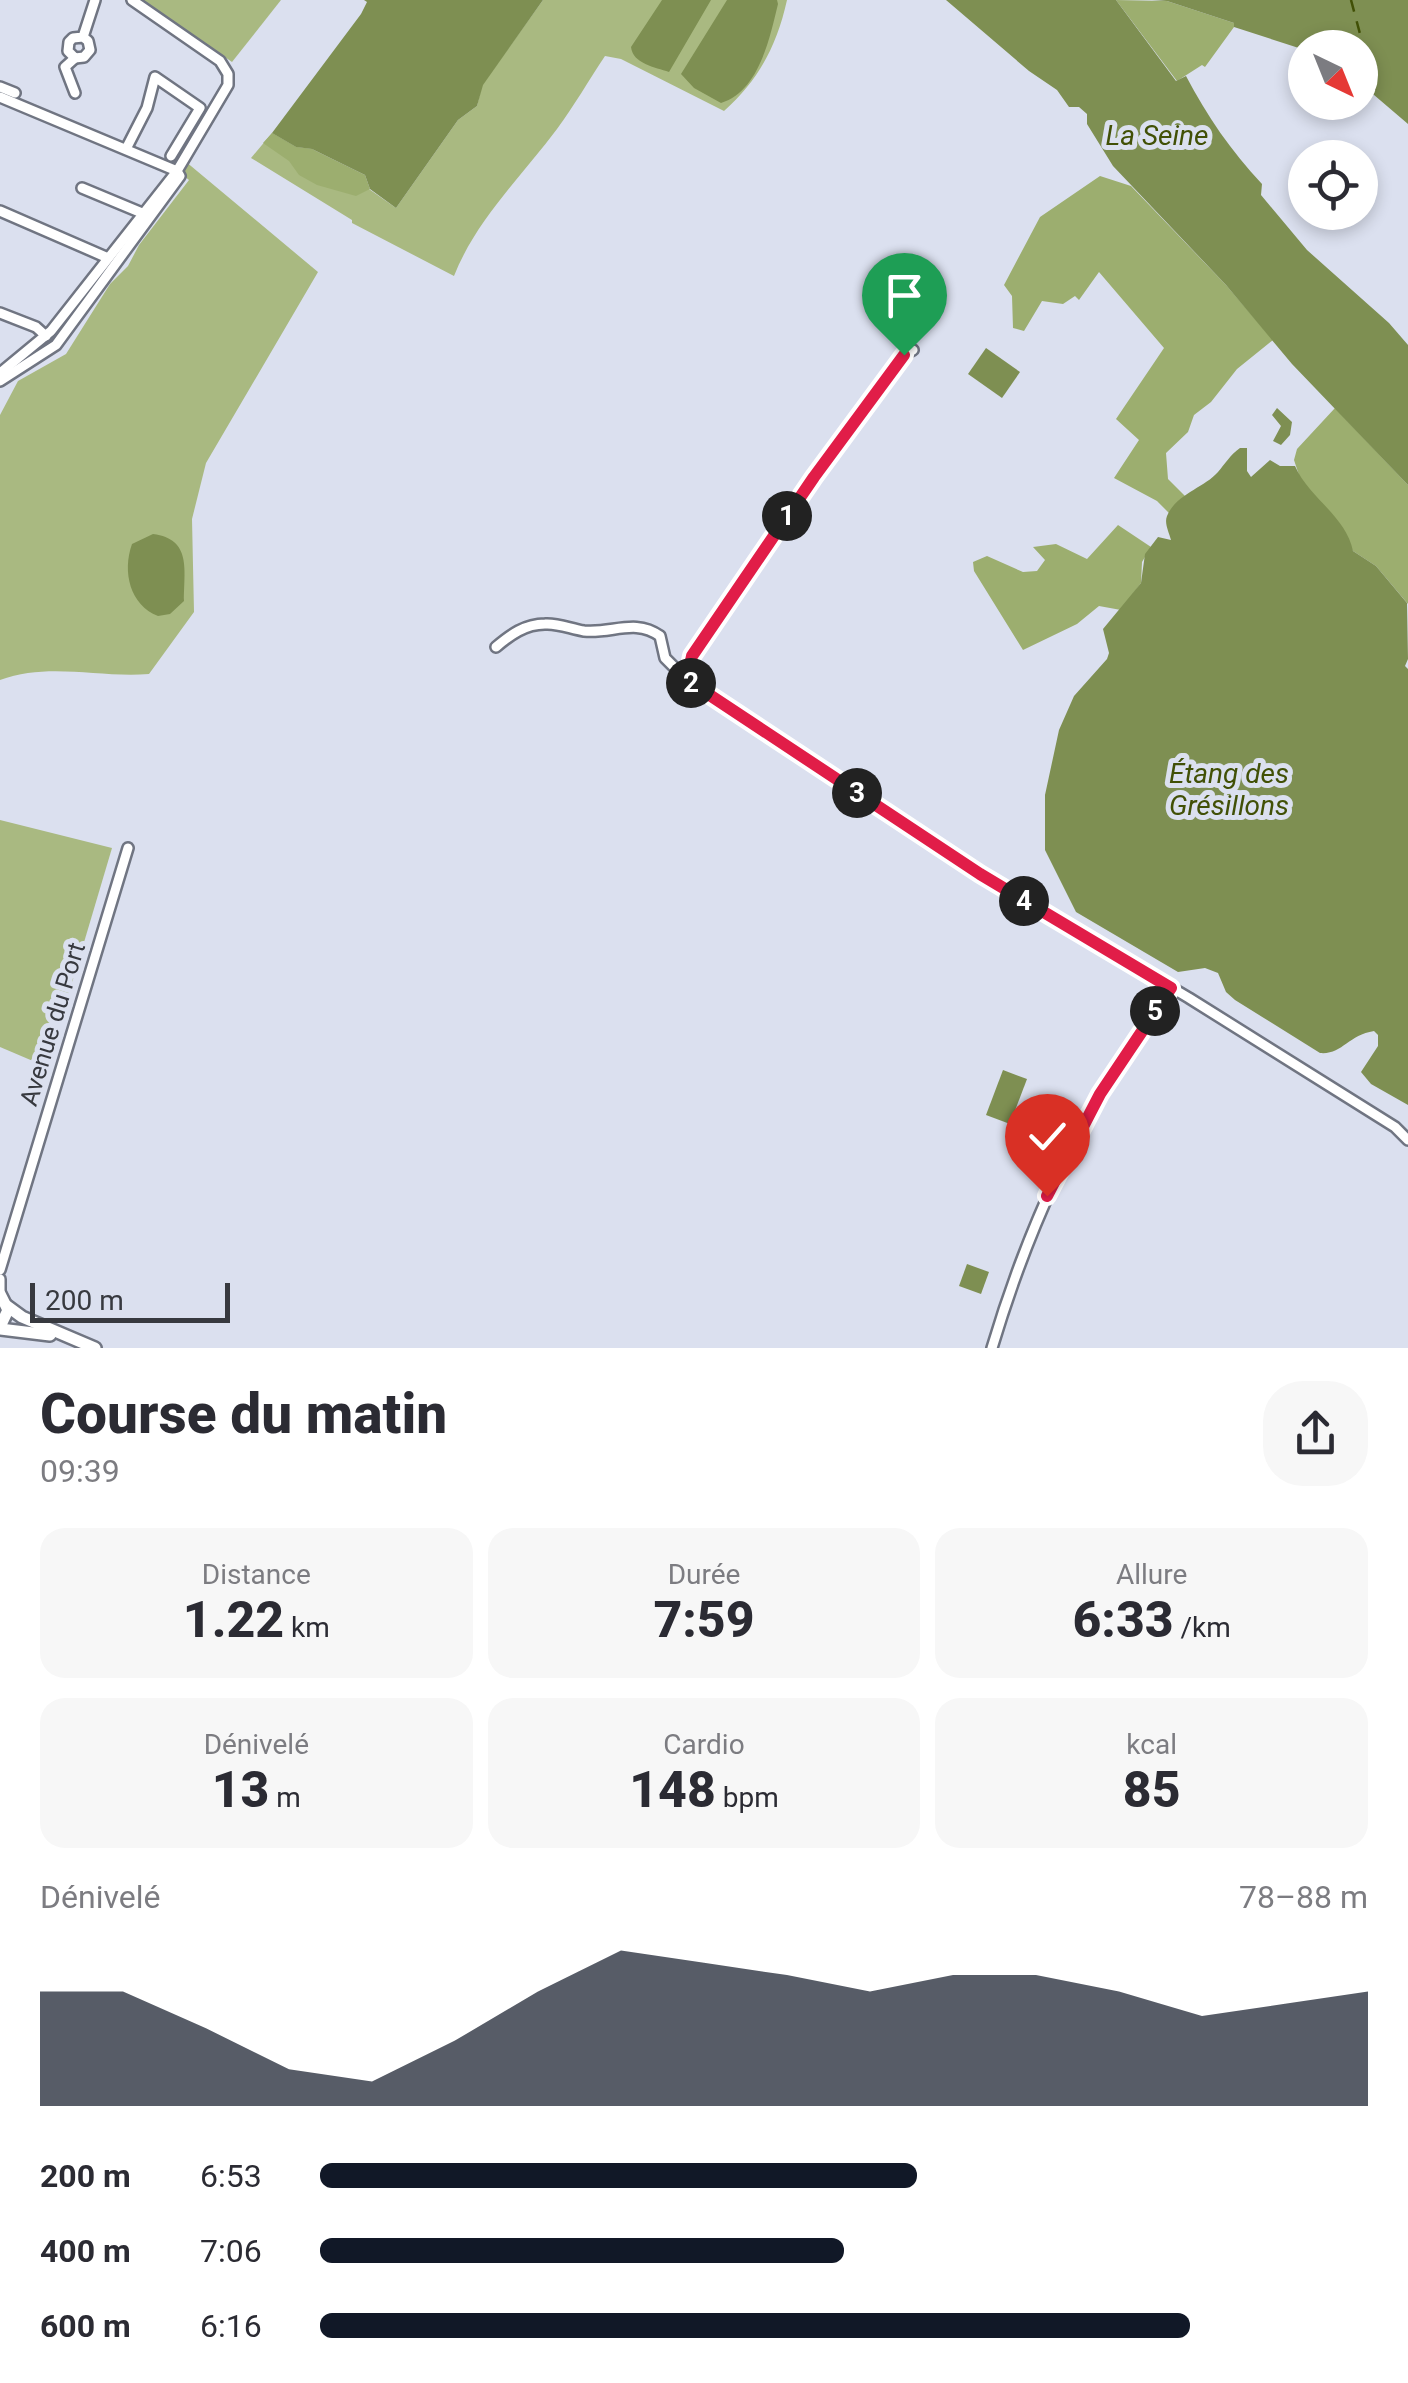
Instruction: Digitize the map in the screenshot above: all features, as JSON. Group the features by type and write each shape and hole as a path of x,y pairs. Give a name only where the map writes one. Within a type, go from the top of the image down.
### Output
{"main road":[{"path":"0,1328 6,1320 3,1298"},
{"path":"3,1298 22,1317 95,1348"},
{"path":"0,1328 18,1328 80,1342"}],"street":[{"path":"75,93 65,72 75,58 68,51 69,42 82,37 95,0"},
{"path":"132,0 225,68 228,84 172,156"},
{"path":"0,373 46,336 177,170 200,108 155,77 147,108 126,148"},
{"path":"0,87 15,93"},
{"path":"0,97 177,170 180,176 56,345 0,380"},
{"path":"82,188 142,213"},
{"path":"0,211 108,258"},
{"path":"0,313 36,326 46,336"},
{"path":"687,680 692,656 814,477 904,355 913,350"},
{"path":"496,647 514,632 544,624 586,631 649,628 660,636 665,658 687,680 980,874 1395,1127 1408,1140"},
{"name":"Avenue du Port","path":"0,1270 128,848"},
{"path":"992,1348 1015,1272 1075,1139 1100,1094 1171,988"},
{"path":"0,1279 3,1298"}],"shaded area":[{"path":"143,0 281,0 232,62"},
{"path":"543,0 787,0 765,61 724,111 621,59 605,56 557,129 487,217 454,276 352,223 251,158 272,133 296,147 312,149 396,208 458,120 477,106 482,85"},
{"path":"1116,0 1167,1 1234,23 1234,27 1205,67 1202,65 1177,81"},
{"path":"272,133 365,175 370,189 356,196 317,185 299,175 289,161 263,143"},
{"path":"185,161 318,272 206,463 192,519 194,612 149,674 55,671 0,680 0,415 18,381 66,354 110,284 128,266 139,245 189,180 184,176"},
{"path":"1100,176 1131,186 1273,340 1237,369 1211,402 1194,415 1188,432 1166,453 1168,479 1185,496 1169,513 1157,501 1114,478 1139,440 1116,419 1164,348 1099,272 1079,300 1075,296 1063,304 1042,301 1024,331 1013,328 1012,296 1004,285 1040,217"},
{"path":"1335,408 1408,485 1408,604 1376,566 1353,551 1300,478 1294,460 1297,449"},
{"path":"1118,525 1151,547 1142,562 1141,583 1121,610 1099,606 1077,624 1023,650 974,571 973,562 987,556 1023,572 1037,571 1045,560 1033,547 1056,544 1087,559"},
{"path":"0,820 112,848 47,1067 0,1047"}],"water":[{"path":"364,0 543,0 483,85 477,106 458,120 396,208 370,189 365,175 272,133 361,14 367,2"},
{"path":"662,0 711,0 669,72 640,61 631,47"},
{"path":"727,0 777,0 778,4 754,76 734,97 721,103 694,88 681,74"},
{"name":"La Seine","path":"946,0 1116,0 1176,81 1186,76 1220,133 1262,184 1261,195 1288,230 1408,345 1408,485 1292,364 1226,285 1113,166 1087,124 1087,114 1079,107 1069,107 1057,90"},
{"path":"1152,0 1408,0 1408,124 1378,98 1378,30 1288,30 1288,44 1167,1"},
{"path":"986,348 1020,372 1002,398 968,374"},
{"path":"1277,408 1292,422 1290,435 1281,445 1273,441 1281,426 1272,415"},
{"name":"Étang des Grésillons","path":"1240,448 1247,448 1247,471 1251,477 1270,460 1280,466 1295,466 1343,527 1353,551 1376,566 1407,603 1408,1105 1371,1084 1361,1072 1378,1046 1374,1031 1334,1051 1320,1053 1235,1000 1226,992 1218,973 1205,968 1178,972 1076,912 1045,850 1045,795 1059,730 1074,696 1107,659 1103,629 1141,583 1145,554 1158,537 1171,540 1166,522 1171,508 1212,478"},
{"path":"153,534 174,542 184,567 184,601 170,614 158,616 135,596 128,576 132,544"},
{"path":"1003,1070 1027,1079 1010,1124 986,1115"},
{"path":"967,1264 989,1272 981,1294 959,1286"}],"ferry route":[{"path":"1351,0 1359,30"}],"route":[{"path":"904,355 814,477 692,656 687,680 980,874 1171,988 1100,1094 1047,1196"}]}
